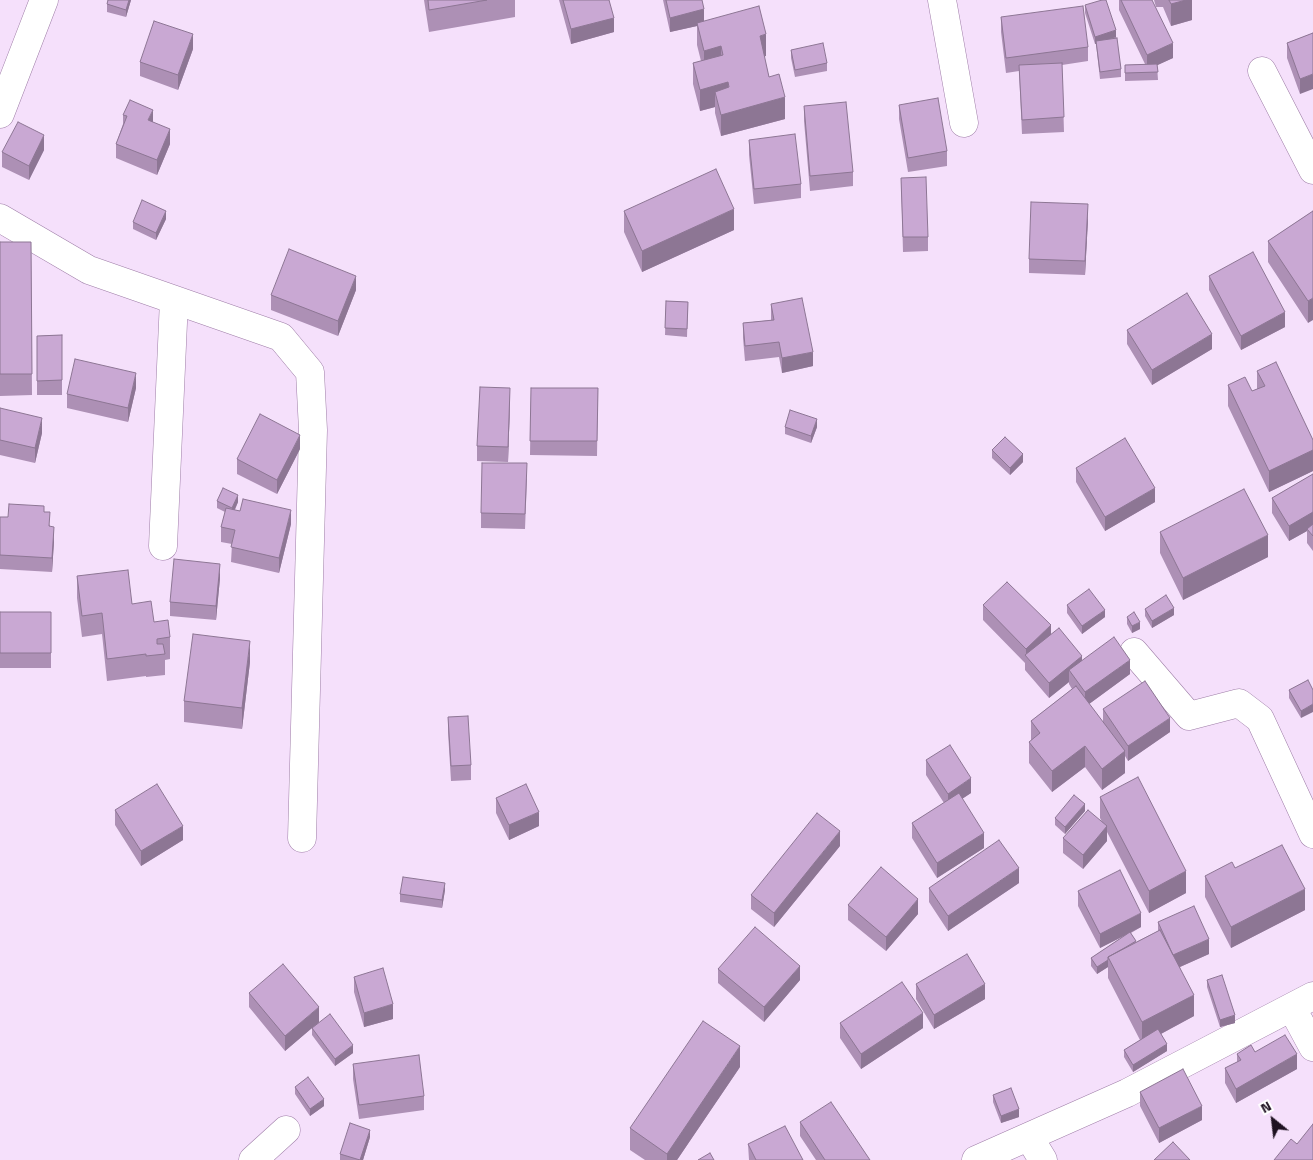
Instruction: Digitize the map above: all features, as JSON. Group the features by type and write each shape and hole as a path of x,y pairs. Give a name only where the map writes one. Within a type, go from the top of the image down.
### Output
{"street":[{"path":"0,114 44,0"},
{"path":"942,0 964,123"},
{"path":"1262,71 1313,170"},
{"path":"0,218 89,270 281,337 310,372 313,430 302,838"},
{"path":"163,546 174,300"},
{"path":"1134,652 1189,716 1239,703 1260,719 1313,834"},
{"path":"976,1160 1127,1093 1302,1002 1313,1047"},
{"path":"253,1160 286,1130"},
{"path":"1028,1137 1043,1160"}],"building":[{"path":"108,0 129,0 126,10 107,4"},
{"path":"428,0 487,0 429,10"},
{"path":"563,0 609,0 614,18 571,29"},
{"path":"666,0 702,0 704,9 670,18"},
{"path":"1106,0 1116,30 1095,37 1085,5"},
{"path":"1121,0 1152,0 1173,43 1147,55"},
{"path":"1169,0 1186,0 1171,4"},
{"path":"759,6 766,34 760,36 769,77 779,74 785,97 721,115 715,92 729,87 728,82 700,90 693,63 723,55 721,46 704,51 697,23"},
{"path":"1083,6 1088,47 1006,58 1001,17"},
{"path":"154,21 193,34 178,75 140,62"},
{"path":"1313,33 1313,74 1300,79 1287,43"},
{"path":"1117,38 1121,69 1100,72 1096,41"},
{"path":"823,43 827,63 795,70 791,50"},
{"path":"1062,63 1064,117 1022,120 1019,65"},
{"path":"1157,64 1158,72 1125,73 1125,65"},
{"path":"938,98 947,151 908,158 899,105"},
{"path":"130,100 153,110 148,120 170,129 157,160 116,144 127,116 123,115"},
{"path":"846,102 853,172 810,176 804,106"},
{"path":"18,122 44,135 29,166 2,152"},
{"path":"795,134 801,184 754,189 749,140"},
{"path":"716,169 734,209 642,251 624,211"},
{"path":"926,177 928,237 903,237 901,178"},
{"path":"142,200 166,211 156,233 133,222"},
{"path":"1031,202 1088,204 1085,261 1029,259"},
{"path":"1313,211 1313,298 1308,301 1268,241"},
{"path":"0,242 31,242 32,374 0,374"},
{"path":"289,249 356,276 338,321 271,295"},
{"path":"1253,252 1285,312 1241,336 1209,276"},
{"path":"1187,293 1212,334 1152,370 1127,330"},
{"path":"802,298 813,352 782,358 779,342 745,346 743,323 774,320 771,304"},
{"path":"666,301 688,302 687,329 665,328"},
{"path":"62,335 62,380 37,381 37,336"},
{"path":"75,359 136,373 128,408 67,394"},
{"path":"1276,362 1313,440 1313,450 1269,471 1228,385 1245,377 1252,391 1265,386 1257,371"},
{"path":"480,387 510,388 508,447 477,446"},
{"path":"531,388 598,388 597,441 530,441"},
{"path":"0,408 42,418 35,448 0,440"},
{"path":"790,410 817,419 811,436 785,427"},
{"path":"260,414 300,435 277,480 237,459"},
{"path":"1005,437 1023,454 1010,468 992,450"},
{"path":"1125,438 1155,488 1105,517 1076,468"},
{"path":"482,463 527,463 525,514 481,513"},
{"path":"1313,474 1313,512 1289,526 1272,498"},
{"path":"223,488 238,495 232,508 217,501"},
{"path":"1244,489 1268,535 1183,578 1160,532"},
{"path":"243,499 291,510 279,558 231,547 235,530 221,527 226,508 240,511"},
{"path":"9,504 44,506 44,512 50,512 49,526 54,527 52,558 0,555 0,517 8,517"},
{"path":"1313,524 1313,536 1307,529"},
{"path":"174,559 220,564 216,606 170,602"},
{"path":"128,570 132,604 151,601 154,622 168,620 170,637 157,639 157,644 163,644 165,654 146,656 146,654 107,659 102,613 82,616 77,576"},
{"path":"1007,582 1051,625 1026,649 983,605"},
{"path":"1089,589 1105,610 1082,626 1067,605"},
{"path":"1166,595 1174,608 1152,621 1145,609"},
{"path":"0,612 51,612 51,653 0,653"},
{"path":"1134,612 1140,622 1132,626 1127,617"},
{"path":"1059,628 1082,656 1049,683 1025,655"},
{"path":"193,634 250,641 242,708 184,701"},
{"path":"1114,637 1130,660 1085,692 1069,670"},
{"path":"1308,680 1313,690 1313,704 1301,711 1289,690"},
{"path":"1145,681 1170,718 1128,746 1103,709"},
{"path":"1076,686 1125,751 1102,769 1085,746 1052,771 1029,742 1040,733 1031,721"},
{"path":"468,716 471,765 451,766 448,717"},
{"path":"950,745 971,778 948,794 926,760"},
{"path":"1138,777 1186,871 1149,891 1100,797"},
{"path":"157,784 183,826 141,851 115,810"},
{"path":"526,784 539,812 509,825 496,798"},
{"path":"959,793 984,833 937,863 912,823"},
{"path":"1074,795 1085,804 1065,827 1055,818"},
{"path":"1088,810 1107,826 1083,855 1063,838"},
{"path":"817,813 840,831 774,913 751,895"},
{"path":"999,840 1019,868 948,916 929,888"},
{"path":"1282,845 1305,889 1231,927 1205,876 1232,862 1235,868"},
{"path":"881,867 918,899 886,937 848,905"},
{"path":"1120,870 1141,913 1100,934 1078,891"},
{"path":"403,877 445,883 442,900 400,894"},
{"path":"1194,906 1209,939 1173,955 1158,922"},
{"path":"755,927 800,966 764,1007 718,969"},
{"path":"1160,930 1194,995 1142,1022 1108,957"},
{"path":"1130,932 1136,941 1108,957 1108,960 1097,967 1091,958"},
{"path":"967,954 985,984 934,1015 916,984"},
{"path":"283,964 319,1007 285,1036 249,993"},
{"path":"383,968 393,1004 364,1013 354,977"},
{"path":"1222,975 1235,1015 1220,1020 1207,980"},
{"path":"902,982 923,1013 861,1054 840,1023"},
{"path":"330,1014 353,1045 335,1059 312,1028"},
{"path":"703,1021 740,1046 667,1154 630,1128"},
{"path":"1158,1029 1167,1044 1133,1065 1124,1050"},
{"path":"1285,1035 1297,1054 1236,1089 1225,1068 1241,1060 1237,1054 1251,1045 1255,1052"},
{"path":"419,1055 424,1096 359,1105 353,1064"},
{"path":"1183,1069 1202,1106 1159,1128 1140,1092"},
{"path":"308,1077 324,1099 310,1109 295,1087"},
{"path":"1011,1088 1019,1109 1001,1116 993,1095"},
{"path":"831,1102 870,1160 825,1160 800,1122"},
{"path":"350,1123 370,1130 360,1160 340,1154"},
{"path":"1313,1124 1313,1160 1274,1160 1291,1139 1297,1144"},
{"path":"785,1126 803,1160 756,1160 748,1144"},
{"path":"1173,1142 1190,1160 1154,1160"},
{"path":"710,1153 714,1160 698,1160"}]}
